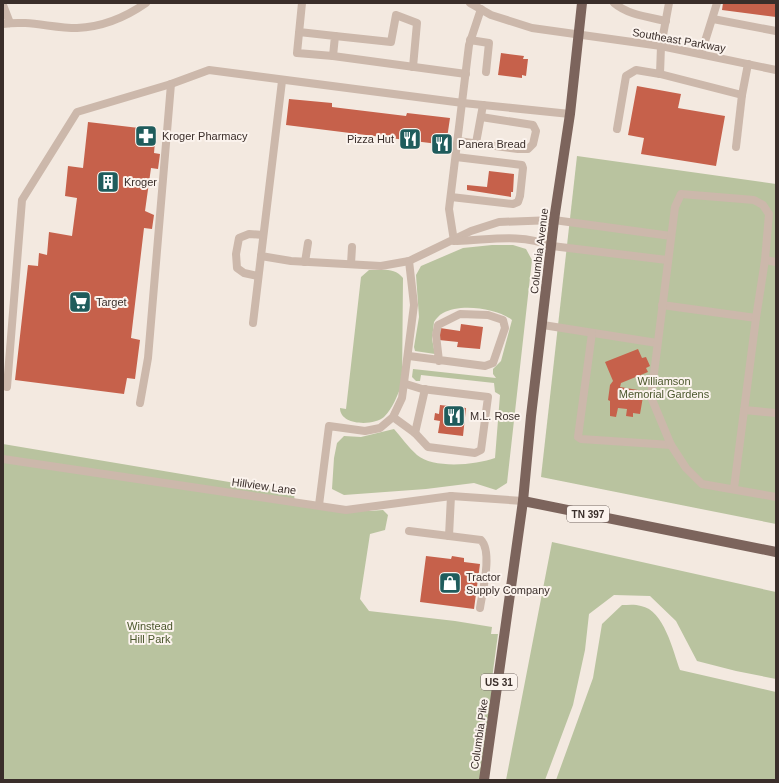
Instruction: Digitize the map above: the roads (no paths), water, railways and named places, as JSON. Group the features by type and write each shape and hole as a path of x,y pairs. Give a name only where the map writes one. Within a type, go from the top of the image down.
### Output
{"main road":[{"name":"Columbia Avenue","path":"523,501 531,416 543,325 554,220 570,114 582,3"},
{"name":"TN 397","path":"523,501 776,552"},
{"name":"Columbia Pike","path":"484,780 523,501"}],"street":[{"path":"3,5 7,24 77,28 94,26 132,13 146,3"},
{"path":"302,3 297,53 334,56 466,74"},
{"name":"Southeast Parkway","path":"470,3 516,24 661,46 776,70"},
{"path":"614,3 621,9 630,13 666,21"},
{"path":"660,74 661,46 669,3"},
{"path":"701,54 717,3"},
{"path":"454,241 449,209 470,40 481,9"},
{"path":"299,32 391,42 396,15 418,23 413,66"},
{"path":"713,19 776,31"},
{"path":"334,56 335,36"},
{"path":"470,40 489,43 486,72"},
{"path":"736,147 742,96 748,64"},
{"path":"7,387 22,200 78,112 171,84 209,70 463,103 570,114"},
{"path":"616,129 626,76 636,70 660,74 742,96"},
{"path":"253,323 282,80"},
{"path":"140,403 148,358 171,84"},
{"path":"476,144 483,105"},
{"path":"458,141 528,149 533,144 536,131 533,125 481,117"},
{"path":"451,197 513,204 518,202 520,196 522,165 456,158"},
{"path":"734,488 765,260 769,214 764,205 754,200 681,194 675,207 667,260 651,397 671,445 686,468 702,484 734,488 776,497"},
{"path":"261,256 291,262 380,266 409,261 454,241 471,231 499,222 554,220 671,236"},
{"path":"258,276 244,273 237,268 236,254 239,238 249,234 263,235"},
{"path":"454,241 517,237 535,240 552,246 667,260"},
{"path":"305,262 308,243"},
{"path":"351,264 352,246"},
{"path":"765,260 776,262"},
{"path":"319,505 329,426 364,431 380,428 393,417 402,398 406,384 414,305 409,261"},
{"path":"662,305 756,318"},
{"path":"409,356 439,361 486,366 492,363 505,328 503,320 488,315 460,314 438,324 436,335 439,361"},
{"path":"543,325 658,343"},
{"path":"592,333 578,437 671,445"},
{"path":"393,417 415,433 428,447 475,453 481,450 488,397 425,389 406,384"},
{"path":"415,433 425,389"},
{"path":"744,410 776,414"},
{"name":"Hillview Lane","path":"3,459 346,510 451,496 523,501"},
{"path":"449,536 451,496"},
{"path":"409,531 481,540 484,543 486,567 480,608"}],"place":[{"name":"Kroger Pharmacy","path":"146,136"},
{"name":"Pizza Hut","path":"410,139"},
{"name":"Panera Bread","path":"442,144"},
{"name":"Kroger","path":"108,182"},
{"name":"Target","path":"80,302"},
{"name":"M.L. Rose","path":"454,416"},
{"name":"Tractor Supply Company","path":"450,583"}],"park label":[{"name":"Williamson Memorial Gardens","path":"664,387"},
{"name":"Winstead Hill Park","path":"150,632"}]}
